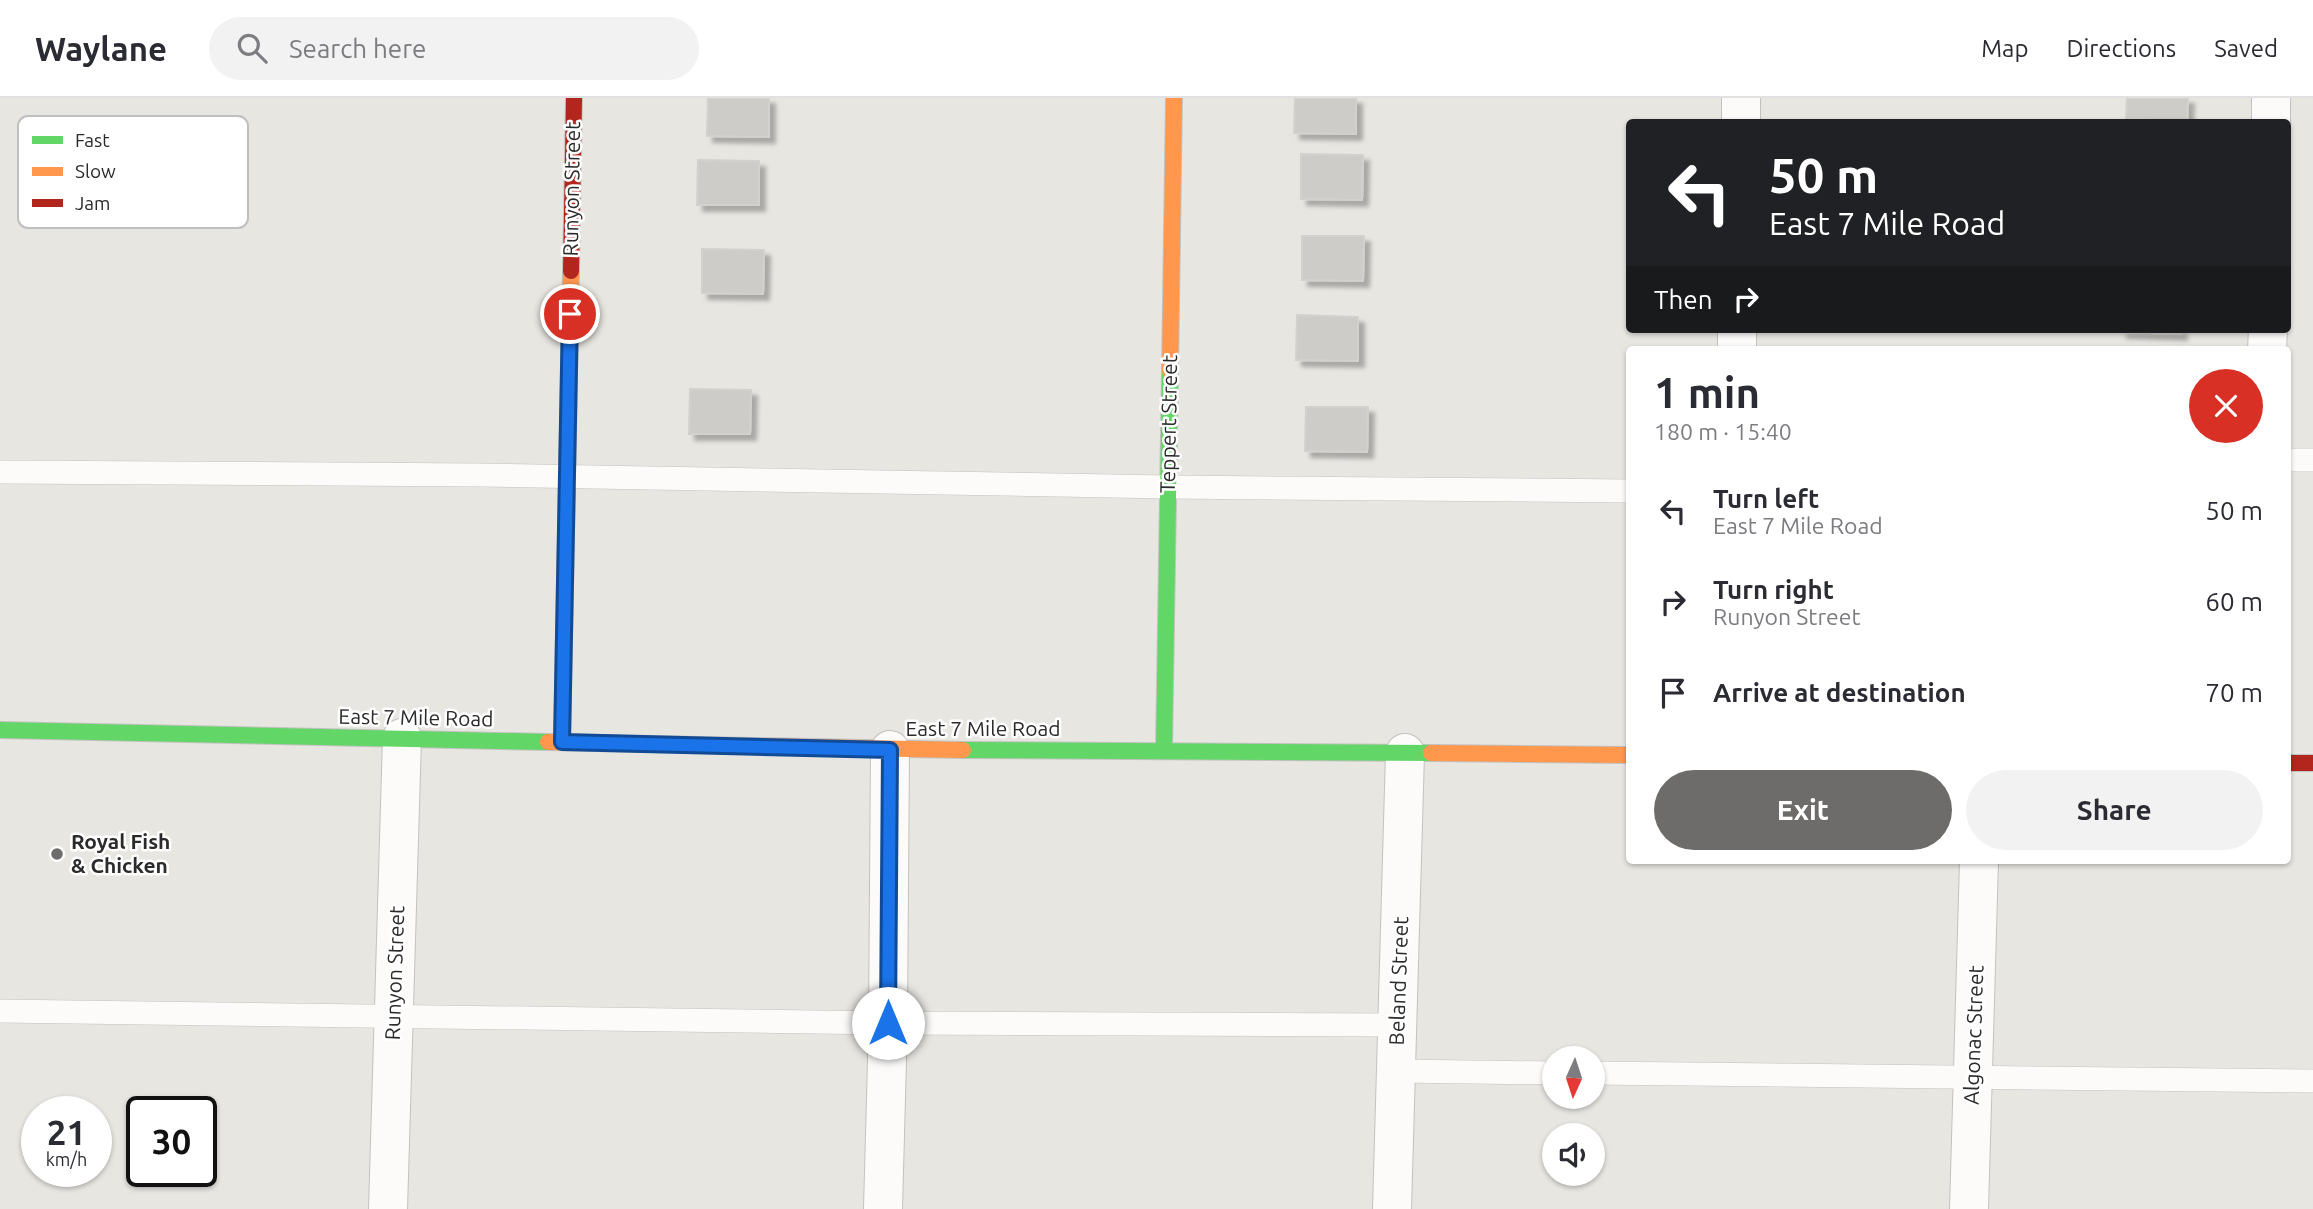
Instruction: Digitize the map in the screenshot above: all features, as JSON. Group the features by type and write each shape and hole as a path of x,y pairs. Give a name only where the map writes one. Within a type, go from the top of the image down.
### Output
{"street":[{"name":"Runyon Street","path":"562,742 573,98"},
{"name":"Teppert Street","path":"1164,750 1174,98"},
{"path":"1741,98 1741,119"},
{"path":"2271,119 2272,98"},
{"name":"East 7 Mile Road","path":"0,730 890,750 1626,755"},
{"name":"Runyon Street","path":"388,1209 402,738"},
{"path":"883,1209 888,1023 890,750"},
{"name":"Beland Street","path":"1392,1209 1405,753"},
{"path":"2291,763 2313,763"},
{"name":"Algonac Street","path":"1969,1209 1979,864"}],"lane":[{"path":"2291,460 2313,460"},
{"path":"0,472 1626,491"},
{"path":"0,1011 888,1023 1398,1025"},
{"path":"1396,1071 1542,1073"},
{"path":"1605,1073 2313,1081"}],"building":[{"path":"708,98 769,98 769,137 707,136"},
{"path":"1295,98 1356,98 1356,134 1294,133"},
{"path":"2127,98 2188,98 2187,119 2126,119"},
{"path":"1301,154 1363,155 1362,200 1301,199"},
{"path":"698,160 759,161 759,205 697,205"},
{"path":"1302,236 1364,236 1363,281 1302,280"},
{"path":"702,249 764,250 763,294 702,293"},
{"path":"1297,315 1358,317 1358,361 1296,360"},
{"path":"690,389 751,390 750,434 689,434"},
{"path":"1306,407 1368,407 1367,452 1305,451"}],"traffic: fast":[{"path":"1164,750 1170,371"},
{"path":"0,730 548,742"},
{"path":"963,750 1431,753"}],"traffic: slow":[{"path":"1170,371 1174,98"},
{"path":"562,742 571,271"},
{"path":"548,742 963,750"},
{"path":"1431,753 1626,755"}],"traffic: jam":[{"path":"571,271 574,98"},
{"path":"2291,763 2313,763"}],"place":[{"name":"Royal Fish & Chicken","path":"57,854"}],"route":[{"path":"570,314 562,742 890,750 888,1023"}]}
